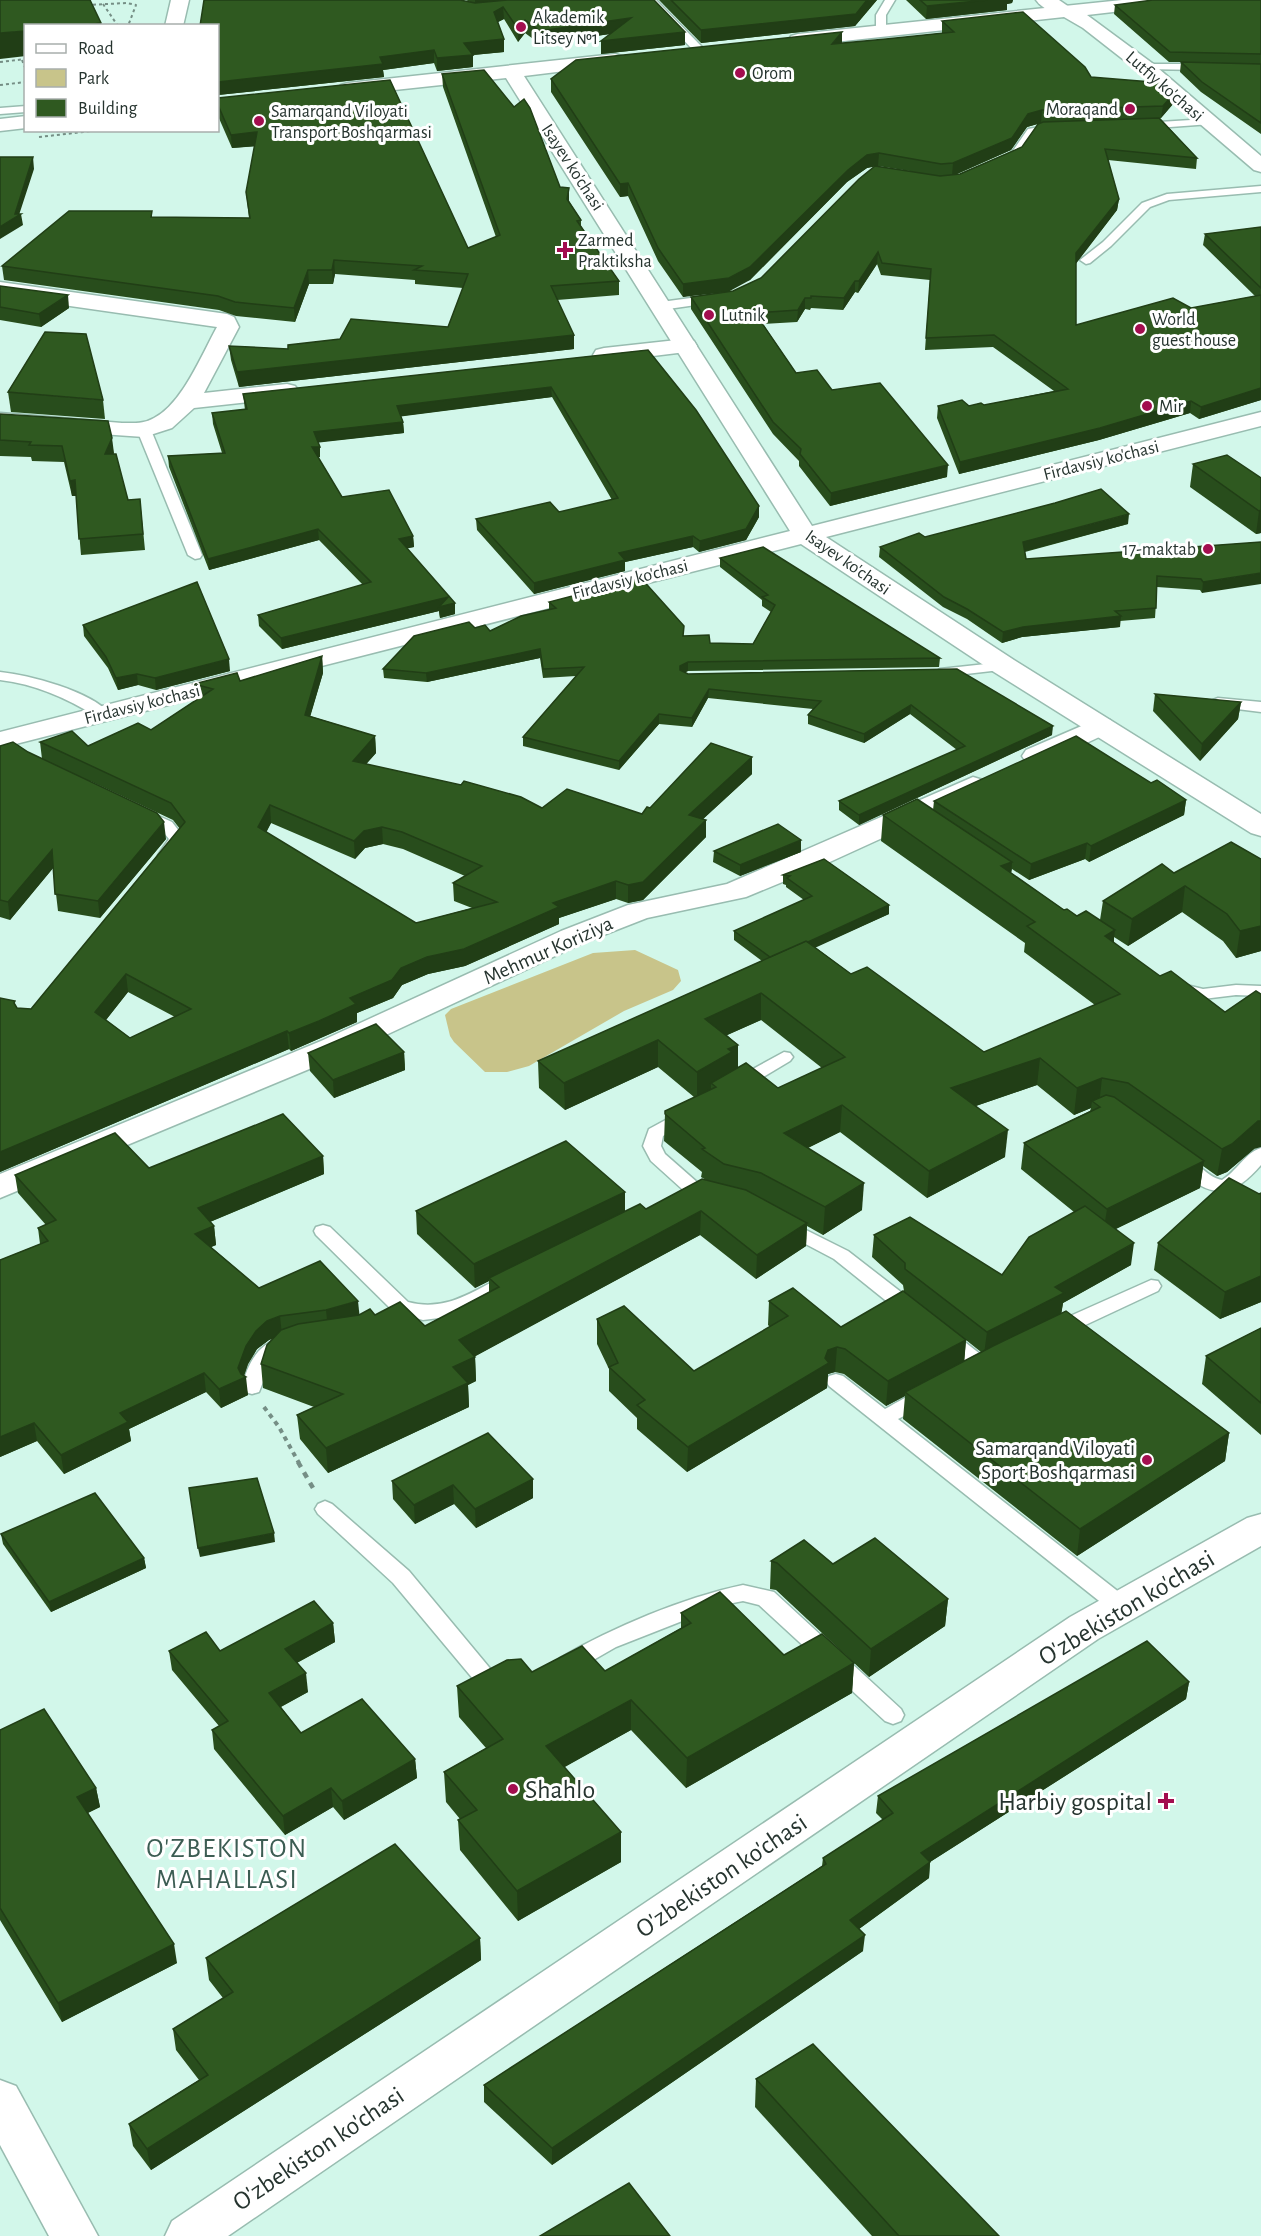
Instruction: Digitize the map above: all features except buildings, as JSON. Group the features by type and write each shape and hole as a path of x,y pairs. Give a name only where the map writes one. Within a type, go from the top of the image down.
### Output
{"main road":[{"path":"174,24 180,0"},
{"name":"Lutfiy ko'chasi","path":"1045,0 1063,6 1090,24 1145,67 1261,166"},
{"path":"782,42 1063,6 1174,0"},
{"path":"678,53 724,48"},
{"path":"333,91 633,58"},
{"name":"Isayev ko'chasi","path":"512,72 805,535 1004,666 1261,827"},
{"path":"0,125 24,129"},
{"path":"0,289 219,319 226,322 228,327 187,402 164,423 144,430 122,430 0,420"},
{"path":"580,358 686,346"},
{"path":"187,402 306,388"},
{"name":"Firdavsiy ko'chasi","path":"7,744 102,714 1261,419"},
{"name":"Mehmur Koriziya","path":"0,1187 332,1048 572,937 639,911 735,891 811,860 923,820 1001,772 1100,726"},
{"name":"O'zbekiston ko'chasi","path":"189,2236 1084,1628 1261,1528"},
{"path":"0,2100 74,2236"}],"lane":[{"path":"650,0 700,51"},
{"path":"881,31 881,15 890,0"},
{"path":"1145,67 1211,67"},
{"path":"0,111 24,108"},
{"path":"1126,126 1207,122"},
{"path":"986,167 1016,154 1032,131 1065,127"},
{"path":"1086,260 1107,244 1146,205 1167,197 1261,189"},
{"path":"661,306 722,298"},
{"path":"144,430 195,555"},
{"path":"926,673 977,671 1004,666"},
{"path":"0,676 18,677 88,704 102,714"},
{"path":"1201,701 1261,707"},
{"path":"124,805 165,825 177,839 153,871"},
{"path":"1166,982 1176,988 1203,994 1236,990 1261,991"},
{"path":"725,1092 784,1057"},
{"path":"695,1110 656,1133 652,1146 657,1157 699,1194"},
{"path":"1165,1151 1214,1185 1233,1182 1261,1154"},
{"path":"675,1200 699,1194 721,1197"},
{"path":"771,1217 841,1255 982,1366"},
{"path":"323,1231 401,1307 423,1313 448,1311 523,1275"},
{"path":"1035,1341 1151,1286"},
{"path":"380,1318 401,1307"},
{"path":"252,1388 255,1371 270,1348 292,1341"},
{"path":"962,1376 1003,1356"},
{"path":"836,1381 1121,1606"},
{"path":"884,1418 943,1387"},
{"path":"325,1509 401,1577 487,1680 523,1680"},
{"path":"552,1674 608,1641 720,1598 743,1593 766,1598 893,1715"}],"path":[{"path":"102,4 117,24"},
{"path":"80,6 136,5 129,24"},
{"path":"0,62 24,60"},
{"path":"0,85 24,82"},
{"path":"252,1388 267,1413 279,1427 325,1509"}],"green space":[{"path":"635,950 678,970 681,981 673,990 624,1011 529,1066 507,1072 485,1072 450,1036 445,1015 451,1009 593,953"}],"place":[{"name":"Akademik Litsey №1","path":"521,27"},
{"name":"Orom","path":"740,73"},
{"name":"Moraqand","path":"1130,109"},
{"name":"Samarqand Viloyati Transport Boshqarmasi","path":"259,121"},
{"name":"Zarmed Praktiksha","path":"565,250"},
{"name":"Lutnik","path":"709,315"},
{"name":"World guest house","path":"1140,329"},
{"name":"Mir","path":"1147,406"},
{"name":"17-maktab","path":"1208,549"},
{"name":"Samarqand Viloyati Sport Boshqarmasi","path":"1147,1460"},
{"name":"Shahlo","path":"513,1789"},
{"name":"Harbiy gospital","path":"1166,1801"}],"district":[{"name":"O'ZBEKISTON MAHALLASI","path":"227,1864"}]}
